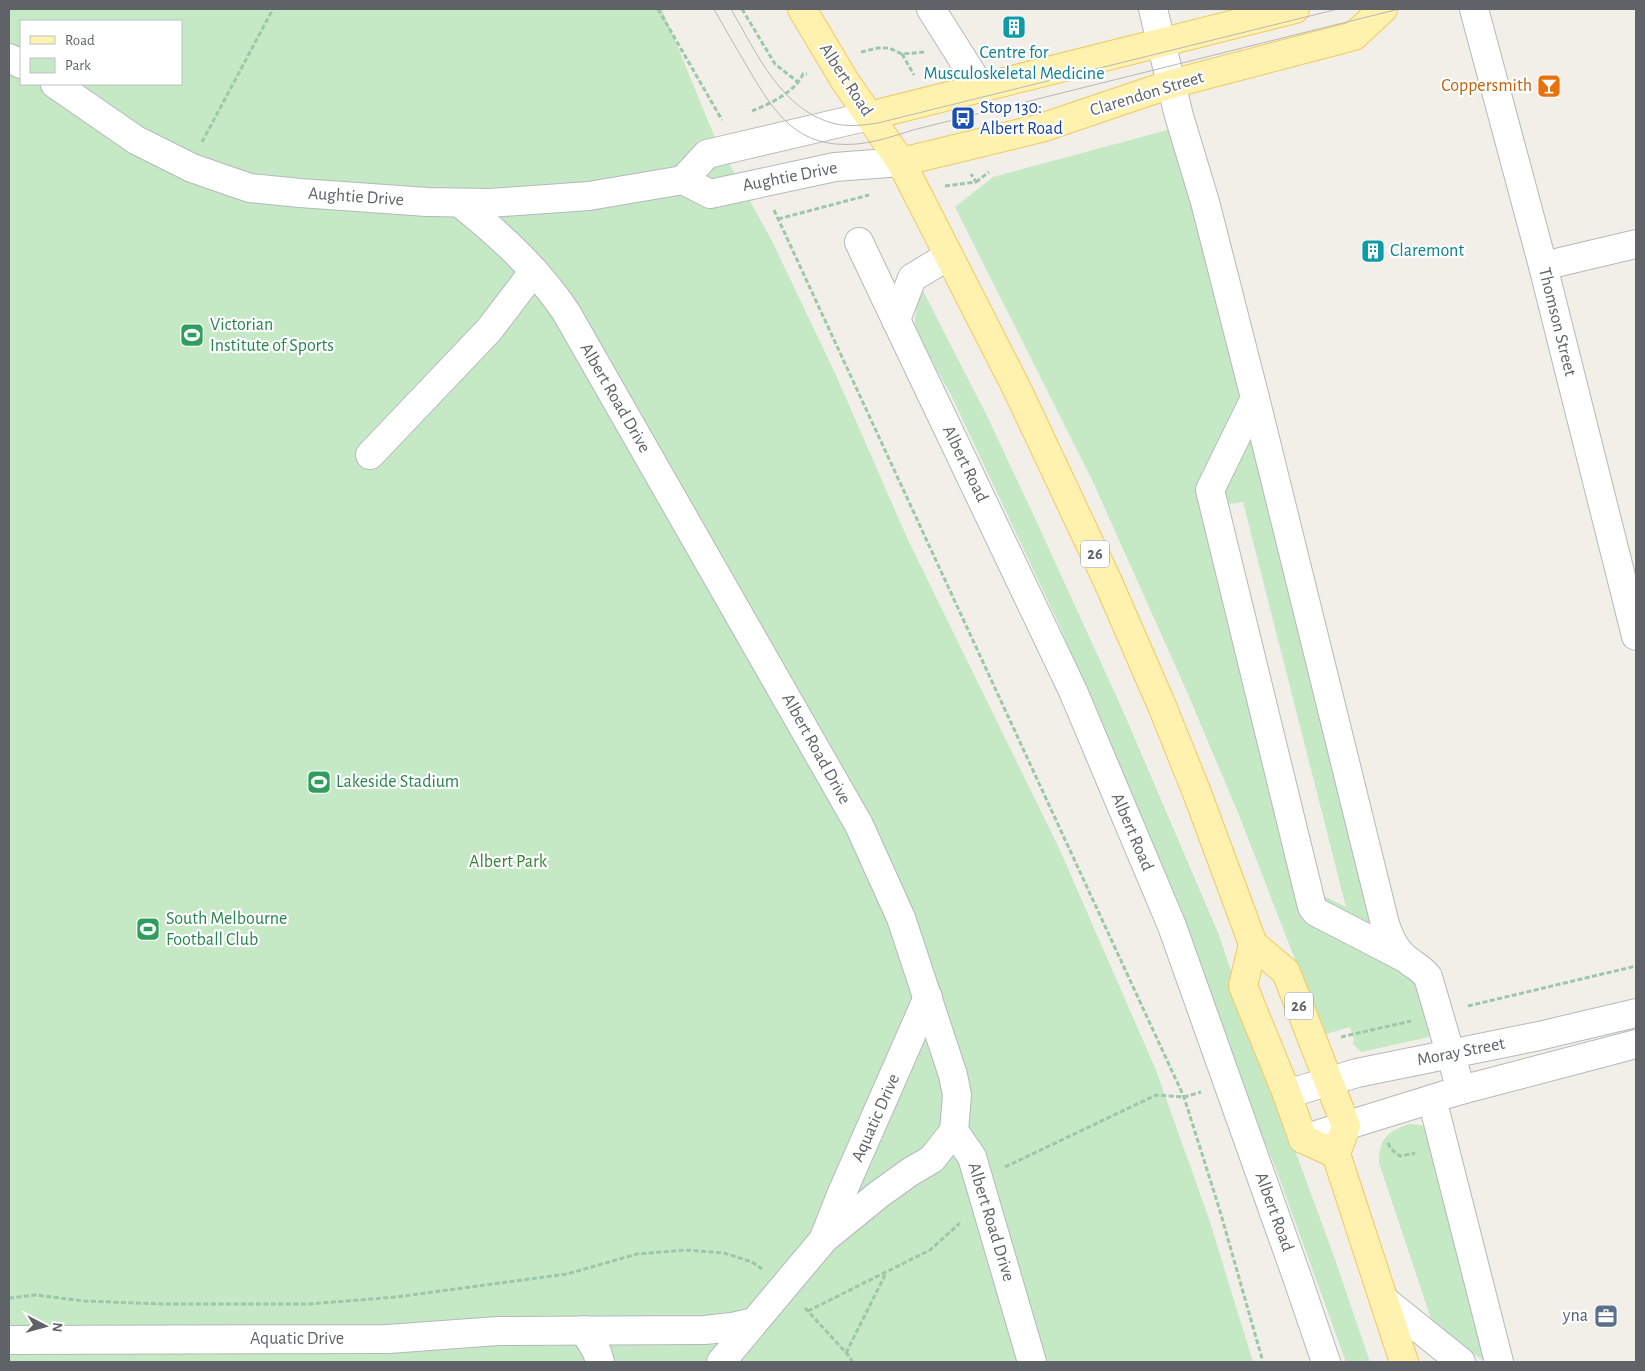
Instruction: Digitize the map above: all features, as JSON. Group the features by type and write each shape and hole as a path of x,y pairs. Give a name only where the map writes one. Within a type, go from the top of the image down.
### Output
{"main road":[{"name":"Albert Road","path":"802,9 845,81 901,162 1017,389 1108,582 1179,748 1253,944 1286,972 1346,1126"},
{"path":"869,116 1295,9"},
{"name":"Clarendon Street","path":"901,162 1041,128 1171,84 1354,36 1383,9"},
{"path":"1253,944 1243,986 1287,1094 1303,1139 1336,1154"},
{"path":"1346,1126 1336,1154 1404,1362"}],"street":[{"path":"931,9 981,88"},
{"path":"1153,9 1171,84 1205,202 1256,398 1385,924 1391,941 1406,959"},
{"name":"Thomson Street","path":"1474,9 1543,266 1636,636"},
{"name":"Aughtie Drive","path":"56,85 136,140 192,168 238,184 260,189 300,193 460,203 589,196 682,180 710,194 835,167 901,162"},
{"path":"682,180 707,154 869,116"},
{"name":"Albert Road Drive","path":"460,203 490,227 534,271 557,299 579,333 858,825 901,918 928,997 953,1075 957,1095 954,1131 972,1157 1032,1362"},
{"name":"Albert Road","path":"859,242 1073,691 1172,926 1326,1362"},
{"path":"1543,266 1636,244"},
{"path":"896,320 912,278 948,256"},
{"path":"370,455 489,330 534,271"},
{"path":"1256,398 1210,490 1312,907 1316,912 1406,959 1424,971 1428,977 1461,1090"},
{"name":"Aquatic Drive","path":"824,1239 841,1195 928,997"},
{"name":"Moray Street","path":"1287,1094 1357,1073 1539,1036 1636,1013"},
{"name":"Moray Street","path":"1303,1139 1461,1090 1636,1044"},
{"path":"1432,1099 1499,1362"},
{"name":"Aquatic Drive","path":"721,1362 824,1239 878,1195 932,1159 954,1131"},
{"path":"1384,1300 1461,1362"},
{"name":"Aquatic Drive","path":"9,1340 388,1339 498,1331 705,1330 753,1322"},
{"path":"584,1330 597,1352 600,1362"}],"path":[{"path":"192,168 206,132 273,9"},
{"path":"658,9 738,146"},
{"path":"742,9 775,64 799,83"},
{"path":"761,182 1184,1096 1263,1362"},
{"path":"1335,1038 1636,966"},
{"path":"9,1298 36,1295 84,1301 133,1303 309,1304 396,1297 566,1274 637,1254 686,1250 724,1253 752,1262 773,1276 852,1362"},
{"path":"846,1354 886,1273"},
{"path":"848,1362 850,1358"}],"green space":[{"name":"Albert Park","path":"9,9 662,9 716,140 770,237 835,373 908,540 1059,848 1156,1070 1209,1219 1253,1362 9,1362"},
{"path":"1175,128 1241,400 1202,486 1305,915 1419,980 1431,1028 1429,1037 1361,1052 1353,1044 1354,1040 1350,1027 1326,1034 1317,1016 1239,815 1187,692 1094,484 955,207 993,177"},
{"path":"919,283 988,418 1034,516 1123,711 1219,935 1259,1055 1336,1262 1370,1362 1346,1362 1276,1169 1246,1097 1130,796 1058,622 951,395 914,329"},
{"path":"1250,426 1374,931 1322,908 1318,893 1346,907 1243,502 1222,505 1218,502"},
{"path":"1409,1124 1421,1125 1428,1129 1484,1361 1442,1332 1432,1322 1379,1163 1379,1154 1386,1137 1395,1130"}],"tram line":[{"path":"714,9 758,85 779,114 803,134 818,141 836,144 857,144 878,140 1399,9"},
{"path":"731,9 761,61 786,94 800,107 817,117 836,124 852,126 878,123 1338,9"}],"place":[{"name":"Centre for Musculoskeletal Medicine","path":"1014,27"},
{"name":"Coppersmith","path":"1549,86"},
{"name":"Stop 130: Albert Road","path":"963,118"},
{"name":"Claremont","path":"1373,251"},
{"name":"Victorian Institute of Sports","path":"192,335"},
{"name":"Lakeside Stadium","path":"319,782"},
{"name":"South Melbourne Football Club","path":"148,929"},
{"name":"yna","path":"1606,1316"}]}
